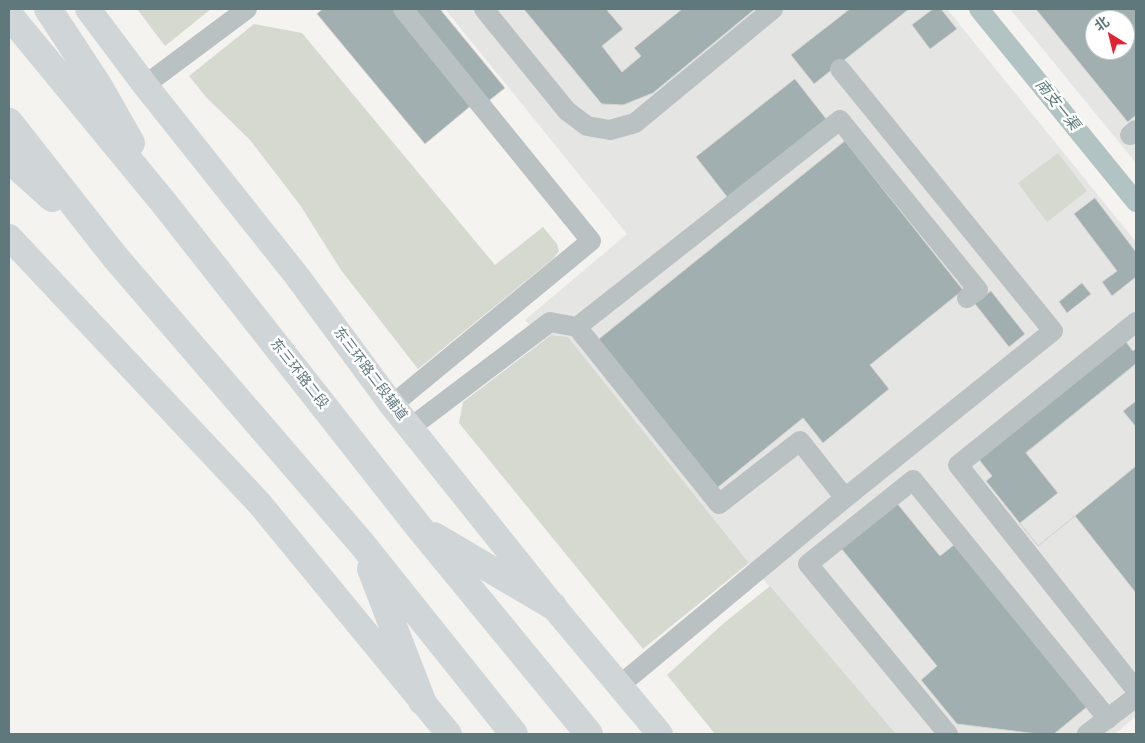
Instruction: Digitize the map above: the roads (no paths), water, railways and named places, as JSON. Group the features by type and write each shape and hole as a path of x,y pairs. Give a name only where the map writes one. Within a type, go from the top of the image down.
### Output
{"highway":[{"path":"48,9 98,85 164,203"},
{"name":"东三环路二段","path":"9,14 164,203 418,526 589,734"},
{"path":"9,122 115,257 362,544 514,734"},
{"path":"9,159 115,257"},
{"path":"418,526 554,606"},
{"path":"362,544 422,701"}],"main road":[{"name":"东三环路二段辅道","path":"88,9 145,85 297,276 410,428 660,734"},
{"path":"9,237 259,503 449,734"}],"lane":[{"path":"145,85 247,9"},
{"path":"392,405 591,240 402,9"},
{"path":"484,9 567,111 587,126 610,130 635,123 773,9"},
{"path":"620,685 845,498 1053,332 840,69"},
{"path":"577,327 840,120 978,290 967,298"},
{"path":"410,428 550,322 577,327 719,504 800,441 845,498"},
{"path":"1136,322 958,465 1136,690"},
{"path":"948,734 808,564 913,480 1108,719"},
{"path":"1087,734 1136,697"}],"waterway":[{"name":"南支一渠","path":"979,9 1136,202"}]}
